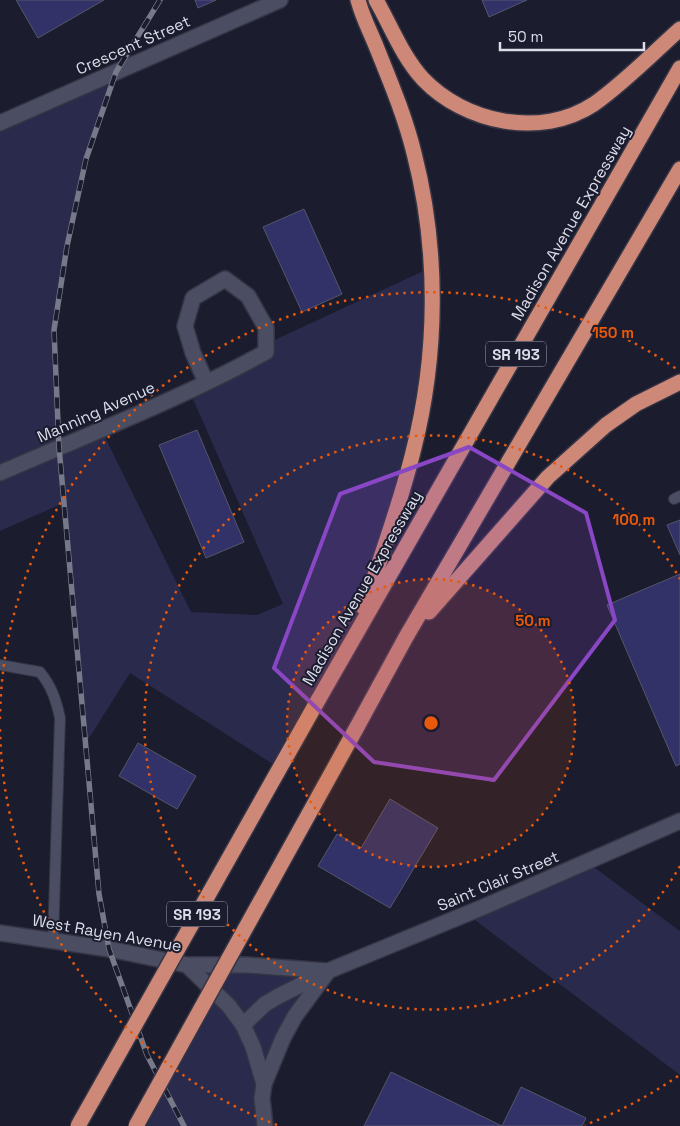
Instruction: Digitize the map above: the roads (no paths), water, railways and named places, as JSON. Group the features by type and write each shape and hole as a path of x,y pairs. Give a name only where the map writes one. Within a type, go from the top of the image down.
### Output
{"highway":[{"path":"353,640 402,493 413,453 429,366 432,322 432,267 424,203 414,153 396,95 358,0"},
{"path":"376,0 405,55 422,78 436,91 474,114 493,120 517,123 559,118 592,104 640,68 680,29"},
{"name":"Madison Avenue Expressway","path":"78,1126 317,702 680,68"},
{"name":"SR 193","path":"136,1126 406,637 680,168"},
{"path":"406,637 548,477 606,425 636,404 680,382"}],"street":[{"name":"Crescent Street","path":"0,123 280,0"},
{"name":"Manning Avenue","path":"0,473 206,382 235,369 266,352 266,328 248,296 225,279 193,298 185,326 193,353 206,382"},
{"name":"Saint Clair Street","path":"243,1025 265,1004 328,971 481,908 680,821"},
{"name":"West Rayen Avenue","path":"0,933 109,949 187,965 229,1006 243,1025 253,1047 264,1084"},
{"name":"Saint Clair Street","path":"187,965 246,965 328,971"},
{"path":"265,1126 262,1098 264,1084 283,1038 295,1016 328,971"}],"lane":[{"path":"0,665 40,672 50,685 60,718 54,941"}],"railway":[{"path":"160,0 116,72 86,159 67,246 54,330 59,447 99,894 109,949 147,1055 184,1126"}]}
